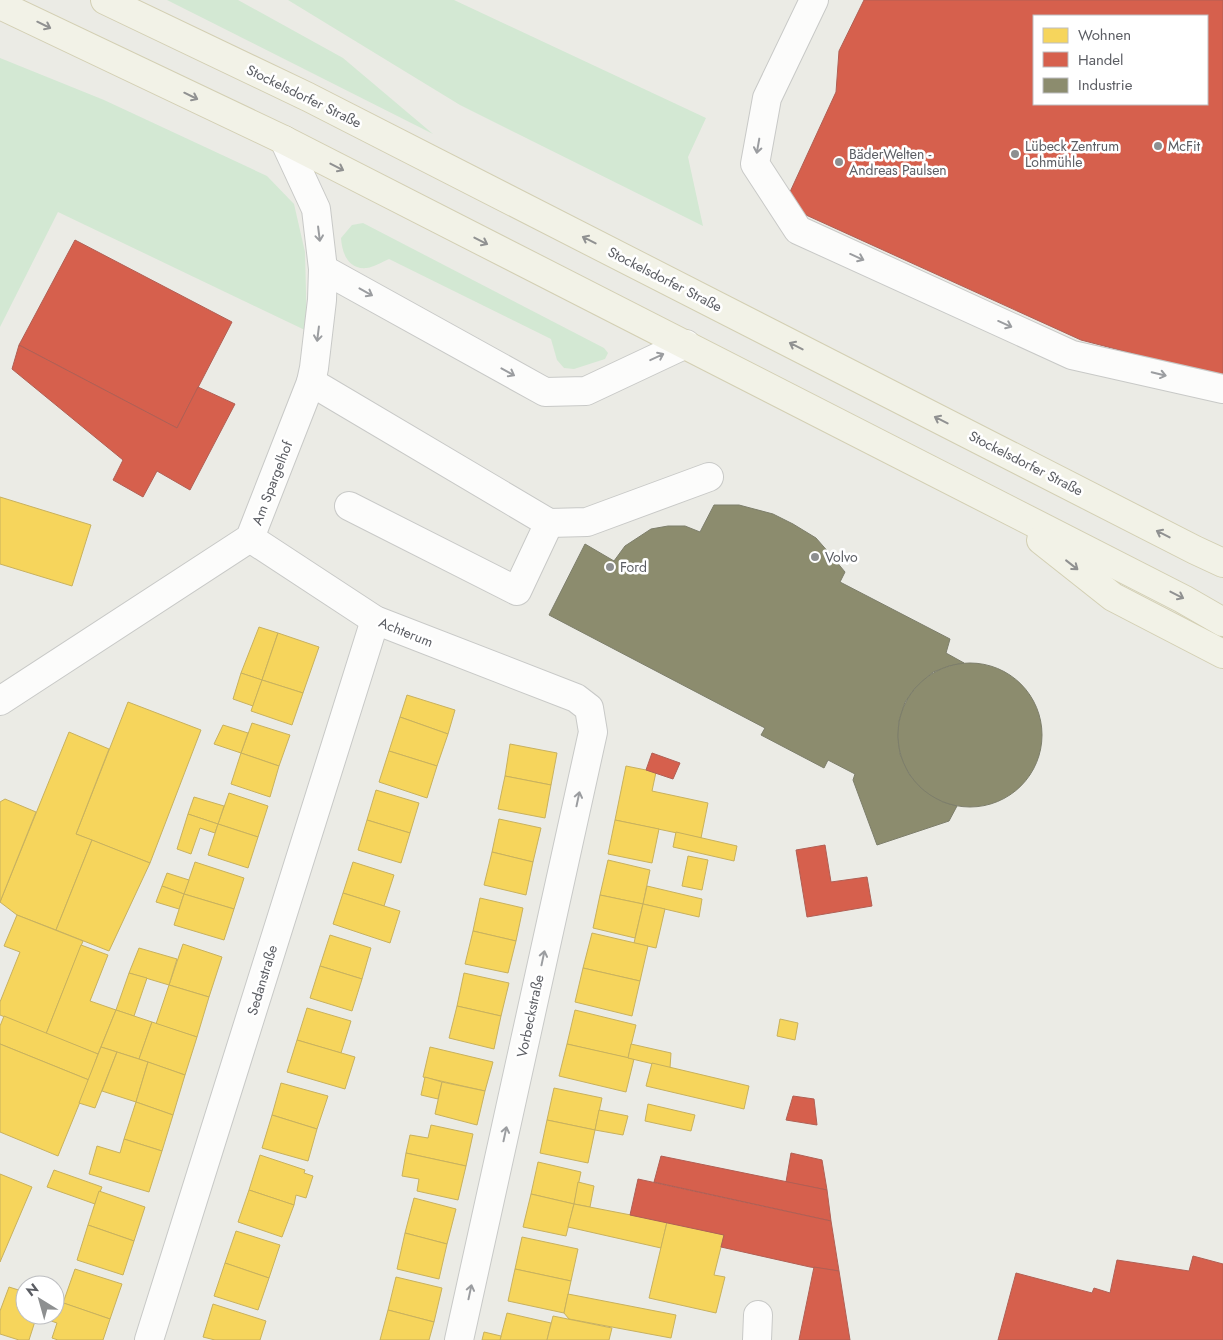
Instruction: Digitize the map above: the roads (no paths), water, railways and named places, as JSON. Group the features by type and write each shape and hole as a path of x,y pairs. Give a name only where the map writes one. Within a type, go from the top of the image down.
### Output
{"main road":[{"name":"Stockelsdorfer Straße","path":"105,0 308,97 1223,563"},
{"path":"0,4 284,140 1183,598 1223,622"},
{"path":"992,502 1113,597 1223,654"},
{"path":"1195,550 1223,557"}],"street":[{"path":"814,0 767,98 755,164 798,230 1072,354 1223,389"},
{"name":"Am Spargelhof","path":"0,701 250,538 312,375 322,300 323,269 316,209 284,140"},
{"path":"323,269 545,392 586,391 686,344"},
{"path":"312,375 549,523 587,522 709,477"},
{"path":"349,506 517,591 549,523"},
{"name":"Achterum","path":"250,538 375,620 576,698"},
{"name":"Sedanstraße","path":"149,1340 375,620"},
{"name":"Vorbeckstraße","path":"459,1340 593,732 589,708 576,698"}],"place":[{"name":"McFit","path":"1158,146"},
{"name":"Lübeck Zentrum Lohmühle","path":"1015,154"},
{"name":"BäderWelten - Andreas Paulsen","path":"839,162"},
{"name":"Volvo","path":"815,557"},
{"name":"Ford","path":"610,567"}]}
